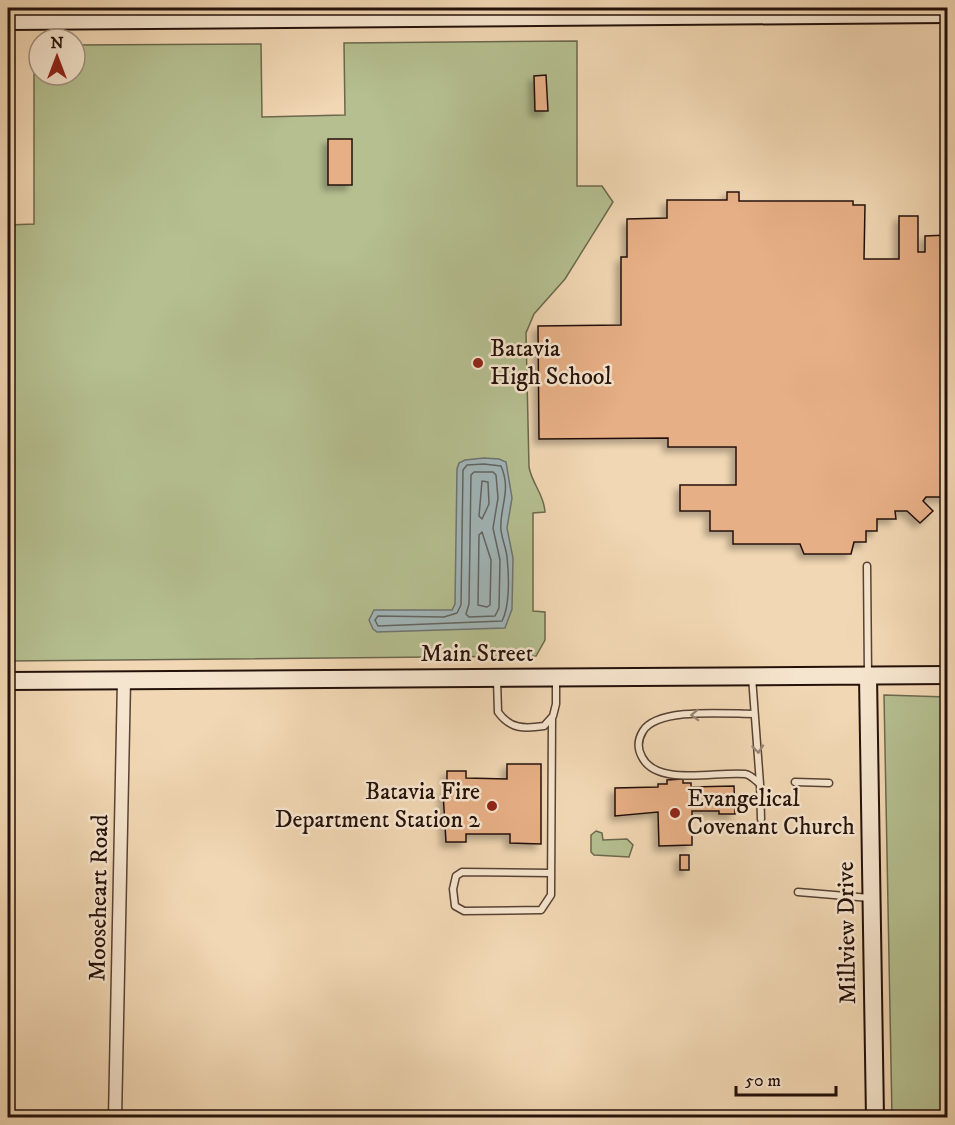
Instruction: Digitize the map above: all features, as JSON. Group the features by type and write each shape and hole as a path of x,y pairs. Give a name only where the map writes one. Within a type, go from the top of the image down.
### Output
{"main road":[{"path":"8,21 44,14 948,14"},
{"name":"Main Street","path":"8,681 948,675"},
{"name":"Millview Drive","path":"868,676 875,1118"}],"street":[{"name":"Mooseheart Road","path":"115,1118 123,680"}],"lane":[{"path":"867,566 868,676"},
{"path":"752,676 761,819"},
{"path":"551,873 462,872 456,876 453,889 455,906 464,911 541,910 551,895 552,718 556,704 556,677"},
{"path":"496,678 498,712 505,722 514,727 530,728 544,726 552,718"},
{"path":"754,714 675,715 660,719 646,726 640,736 638,748 649,767 663,775 748,774 760,784"},
{"path":"795,782 829,783"},
{"path":"798,892 871,898"}],"green space":[{"path":"577,41 577,186 602,186 613,202 565,279 534,314 526,333 529,467 545,512 533,513 533,611 545,612 545,640 536,656 8,661 8,225 34,224 34,87 87,87 87,45 261,44 262,117 345,115 344,43"},
{"path":"884,695 947,697 947,1117 892,1117"},
{"path":"596,831 602,833 603,840 627,839 633,845 629,857 594,855 591,852 591,835"}],"water":[{"path":"484,458 506,462 512,498 507,528 513,558 512,609 505,628 377,632 369,620 374,610 452,610 455,604 457,469 459,463 465,460"}],"building":[{"path":"546,75 548,111 535,111 534,76"},
{"path":"328,139 352,139 352,185 328,185"},
{"path":"727,192 739,192 739,201 853,201 853,205 865,205 864,259 899,259 899,216 918,216 918,252 925,252 925,236 948,235 948,497 926,497 923,501 933,511 920,523 907,511 895,511 896,519 877,519 877,531 866,531 866,542 854,542 851,554 804,554 800,544 733,544 733,531 710,531 710,511 680,511 680,485 736,485 736,447 668,447 668,438 539,439 538,326 621,325 621,257 627,257 627,219 667,218 667,200 727,200"},
{"name":"Batavia Fire Department Station 2","path":"507,764 541,764 541,844 510,843 510,834 466,834 466,842 446,842 443,792 447,792 447,771 466,771 466,778 507,779"},
{"name":"Evangelical Covenant Church","path":"683,779 683,783 691,783 691,787 734,786 735,814 719,814 719,811 692,811 692,845 659,846 658,812 615,816 615,788 658,787 658,784 667,784 667,780"},
{"path":"680,855 689,855 689,870 680,870"}],"place":[{"name":"Batavia High School","path":"478,363"},
{"name":"Batavia Fire Department Station 2","path":"492,806"},
{"name":"Evangelical Covenant Church","path":"675,813"}]}
